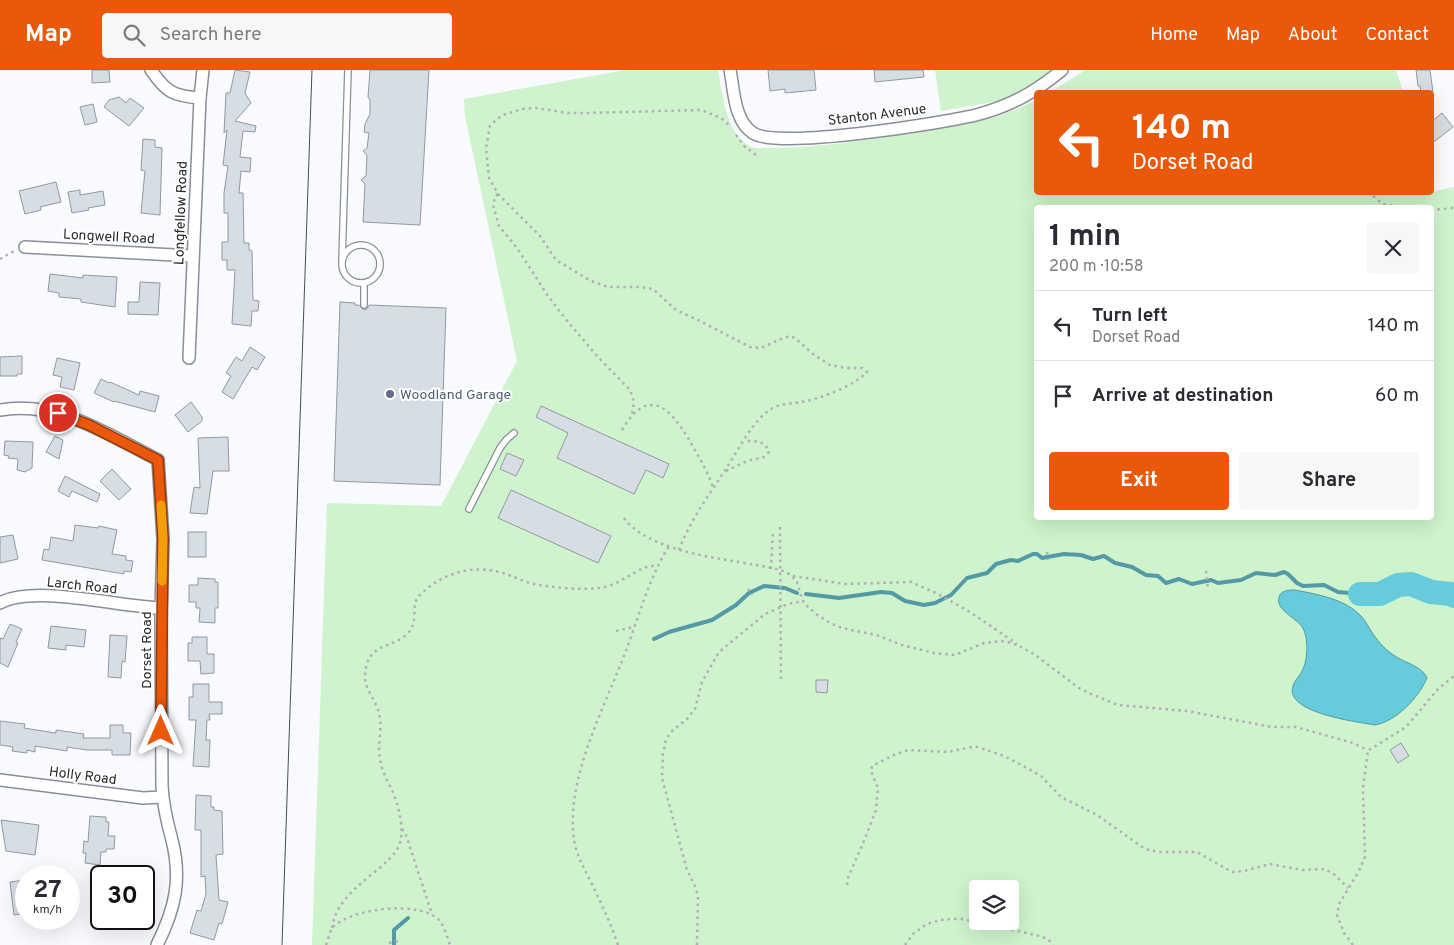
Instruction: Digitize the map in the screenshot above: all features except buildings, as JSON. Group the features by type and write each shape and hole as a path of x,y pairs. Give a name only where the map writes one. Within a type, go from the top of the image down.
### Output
{"street":[{"path":"151,70 172,93 183,97 200,98"},
{"name":"Longfellow Road","path":"189,358 200,98 203,70"},
{"name":"Stanton Avenue","path":"730,70 738,110 744,124 756,135 777,138 860,134 976,115 1021,99 1034,91"},
{"name":"Stanton Avenue","path":"1036,90 1062,70"},
{"name":"Longwell Road","path":"24,247 193,256"},
{"name":"Dorset Road","path":"0,410 27,408 68,416 158,460 163,538 162,797 175,852 177,885 172,911 157,945"},
{"name":"Larch Road","path":"0,603 14,598 44,595 162,608"},
{"name":"Holly Road","path":"0,780 143,798 162,797"}],"lane":[{"path":"342,260 347,251 356,246 366,246 375,251 380,260 380,270 372,281 364,283 354,282 343,271 342,260 348,70"},
{"path":"364,283 364,305"},
{"path":"469,509 500,448 514,433"}],"path":[{"path":"679,550 692,523 724,471 762,417 772,409 784,404 817,399 858,379 867,372 866,370 830,365 790,336 761,348 750,347 676,310 652,289 608,287 591,281 556,260 540,236 498,194 489,178 486,148 487,137 490,126 497,119 509,112 522,109 536,108 568,113 701,110 722,118 740,141 756,155"},
{"path":"498,194 493,205 499,226 517,248 548,296 568,322 596,356 630,390 634,402 632,415"},
{"path":"1372,195 1383,204 1389,205"},
{"path":"1434,210 1454,208"},
{"path":"0,259 24,247"},
{"path":"622,430 639,408 656,405 665,409 675,418 707,471 713,489"},
{"path":"724,471 747,461 764,457 769,452 766,446 760,442 744,442"},
{"path":"624,518 630,526 653,540 679,550 782,571 791,575 845,584 911,582 938,594 1006,635 1079,688 1118,705 1187,711 1272,727 1296,727 1353,743 1368,750"},
{"path":"780,527 781,681"},
{"path":"771,569 773,531"},
{"path":"618,945 610,920 577,854 573,832 573,811 591,739 628,647 657,566 670,546"},
{"path":"1047,552 1048,560"},
{"path":"326,945 336,913 346,899 362,881 395,853 399,846 401,828 395,798 386,780 379,757 379,713 366,683 365,674 374,653 381,647 405,636 412,629 414,606 417,597 442,577 461,571 495,571 539,585 581,589 611,586 646,566 657,566"},
{"path":"1206,571 1208,589"},
{"path":"791,575 797,582 803,601 816,614 837,626 876,635 902,645 934,653 955,655 971,647 994,642 1008,642 1020,646"},
{"path":"748,589 752,594"},
{"path":"697,945 698,897 696,888 687,870 663,787 664,746 672,731 687,719 695,709 702,682 719,652 765,614 788,604 803,601"},
{"path":"616,631 634,627"},
{"path":"1368,750 1406,727 1438,689 1454,676"},
{"path":"847,885 848,878 876,810 878,788 871,771 872,766 908,750 948,752 972,747 985,749 1020,764 1041,776 1061,797 1097,815 1144,848 1158,852 1196,852 1232,872 1270,864 1302,870 1325,870 1335,875 1348,888"},
{"path":"1353,945 1344,933 1337,915 1339,904 1366,857 1363,788 1368,750"},
{"path":"401,828 406,834 431,915"},
{"path":"332,928 362,913 376,910 415,910 431,915 440,921 450,945"},
{"path":"905,945 914,933 927,924 940,920 962,919 1040,936 1048,939 1053,945"},
{"path":"389,943 400,941"}],"green space":[{"path":"626,70 718,70 724,103 732,126 745,143 755,148 837,144 964,124 994,117 1034,101 1034,195 1434,195 1434,191 1454,187 1454,945 312,945 327,503 441,506 517,361 465,116 464,99"},
{"path":"935,70 1051,70 1025,88 999,101 941,111"},
{"path":"1086,70 1396,70 1402,90 1053,90"}],"water":[{"path":"1295,590 1330,598 1354,609 1362,617 1380,644 1392,654 1421,670 1427,678 1413,700 1391,719 1375,725 1324,714 1300,703 1293,695 1293,686 1305,663 1307,651 1305,633 1300,624 1283,610 1279,602 1279,597 1282,593"}],"waterway":[{"path":"806,594 839,598 881,592 892,593 905,601 924,605 935,603 951,595 967,578 987,573 996,564 1011,560 1018,561 1033,554 1037,554 1042,558 1064,554 1081,555 1093,559 1104,556 1115,563 1132,567 1146,575 1158,576 1166,583 1179,579 1192,584 1211,580 1218,583 1241,580 1256,573 1275,575 1284,572 1303,586 1324,585 1338,592 1360,594"},
{"path":"1360,594 1380,594 1398,585 1411,584 1431,592 1454,596"},
{"path":"654,639 669,632 712,620 736,605 749,593 764,586 785,588 797,593"},
{"path":"394,945 394,930 408,918"}],"tram line":[{"path":"282,945 312,70"}],"slow traffic":[{"path":"161,505 163,538 162,581"}],"place":[{"name":"Woodland Garage","path":"390,394"}],"route":[{"path":"58,413 89,425 158,460 163,538 161,731"}]}
